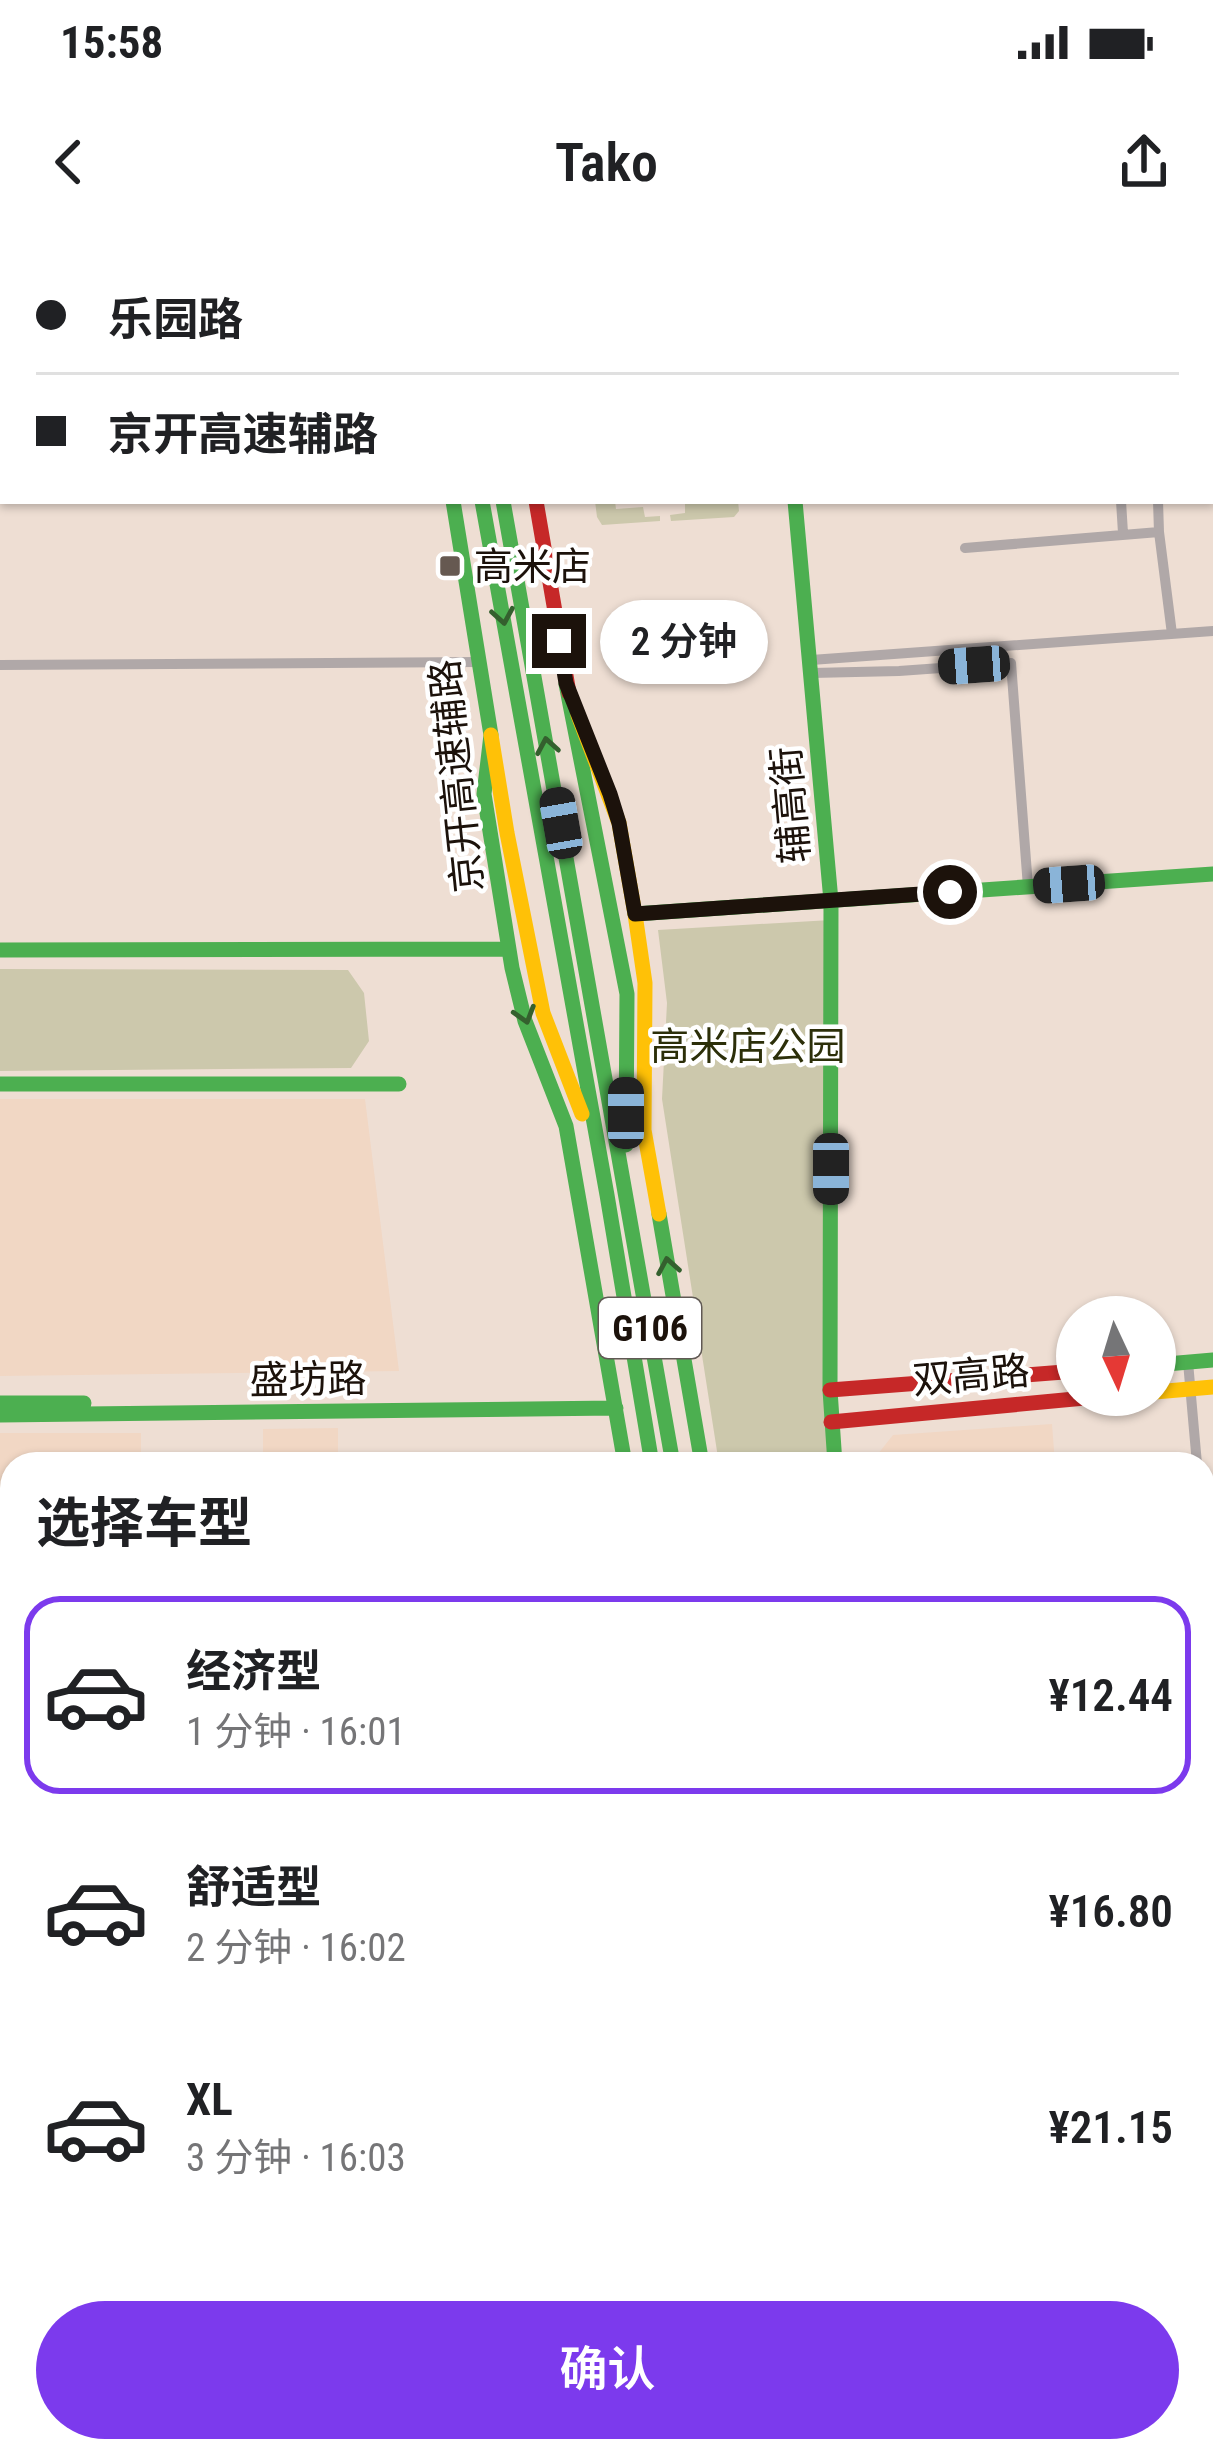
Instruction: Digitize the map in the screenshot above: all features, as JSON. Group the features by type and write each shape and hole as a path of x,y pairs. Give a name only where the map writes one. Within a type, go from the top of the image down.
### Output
{"main road":[{"name":"京开高速辅路","path":"453,504 491,734 484,794 509,949 525,1021 566,1126 623,1452"},
{"name":"G106","path":"483,504 650,1452"},
{"name":"G106","path":"504,504 671,1452"},
{"path":"536,504 627,994 626,1192"},
{"name":"辅高街","path":"795,504 831,901 834,1452"},
{"path":"566,683 619,823 635,914 645,983 644,1130 700,1452"},
{"path":"491,734 543,1012 576,1094 607,1195"},
{"path":"635,914 1213,874"},
{"path":"0,950 509,949"},
{"path":"0,1084 399,1084"},
{"path":"1176,1363 1213,1360"},
{"name":"双高路","path":"830,1390 1056,1373"},
{"path":"1176,1389 1213,1387"},
{"name":"双高路","path":"831,1422 1056,1401"},
{"name":"盛坊路","path":"0,1403 616,1403"},
{"name":"盛坊路","path":"0,1414 616,1403"}],"street":[{"path":"1121,504 1124,533"},
{"path":"1158,504 1172,634"},
{"path":"965,548 1160,532"},
{"path":"811,666 1213,631"},
{"path":"0,665 479,662"},
{"path":"811,666 899,671 1011,663 1028,887"},
{"path":"1189,1362 1196,1452"}],"shaded area":[{"path":"0,1099 365,1099 399,1371 0,1376"},
{"path":"1052,1424 1054,1452 880,1452 893,1435"},
{"path":"338,1428 338,1452 263,1452 263,1429"},
{"path":"0,1433 141,1433 141,1452 0,1452"}],"green space":[{"path":"595,504 615,504 616,509 643,507 645,517 660,516 660,521 602,525"},
{"path":"685,504 738,504 734,517 671,521 670,515 685,513"},
{"name":"高米店公园","path":"831,920 835,1452 717,1452 662,1099 667,1003 658,930"},
{"path":"0,969 348,970 364,993 369,1041 351,1068 0,1071"}],"traffic: fast":[{"path":"453,504 491,735 484,794 512,968 525,1021 566,1126 623,1452"},
{"path":"483,504 650,1452"},
{"path":"504,504 671,1452"},
{"path":"795,504 831,901 830,1390 834,1452"},
{"path":"566,684 627,994 626,1145"},
{"path":"635,914 1213,874"},
{"path":"0,950 509,949"},
{"path":"0,1084 399,1084"},
{"path":"659,1214 700,1452"},
{"path":"1176,1363 1213,1360"},
{"path":"0,1403 84,1403"},
{"path":"0,1415 616,1408"}],"traffic: slow":[{"path":"578,715 619,823 635,914 645,983 644,1130 659,1214"},
{"path":"491,735 543,1013 582,1114"},
{"path":"1176,1390 1213,1387"}],"traffic: jam":[{"path":"537,504 569,693"},
{"path":"830,1390 1056,1373"},
{"path":"831,1422 1056,1401"}],"place":[{"name":"高米店","path":"450,566"}],"route":[{"path":"559,641 566,683 619,823 635,914 950,892"}]}
